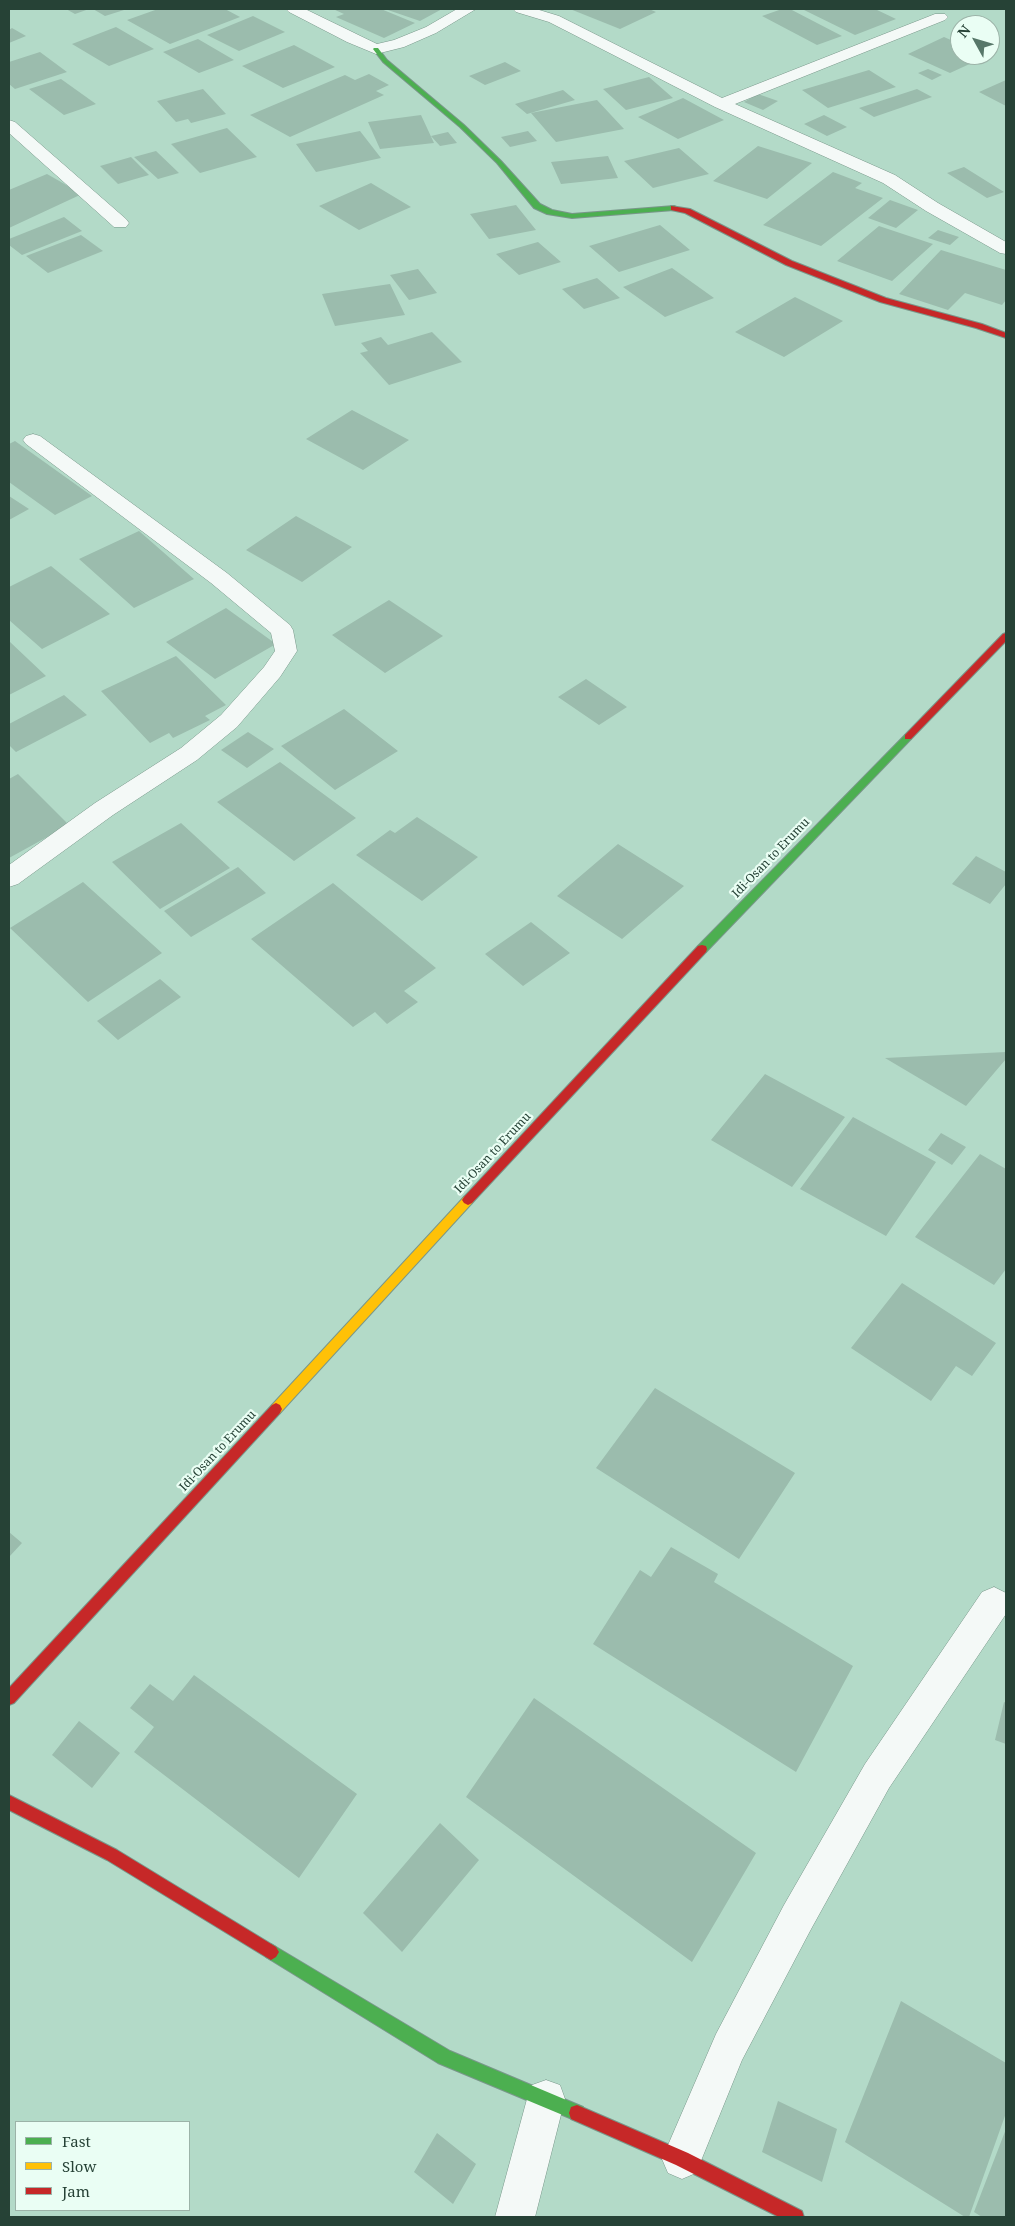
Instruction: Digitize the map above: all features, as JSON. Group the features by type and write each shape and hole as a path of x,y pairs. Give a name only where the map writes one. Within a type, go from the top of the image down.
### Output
{"street":[{"path":"294,9 352,39 376,49 385,61 462,126 499,162 537,206 550,212 572,216 658,209 681,210 789,263 874,296 979,326 1006,336"},
{"path":"376,49 399,44 431,30 468,9"},
{"path":"521,9 554,19 721,104 889,179 932,207 1006,248"},
{"path":"721,104 940,18"},
{"path":"9,125 120,223"},
{"path":"9,878 104,809 196,748 229,721 272,672 286,652 282,630 211,572 33,440"},
{"name":"Idi-Osan to Erumu","path":"9,1698 654,998 1006,636"},
{"path":"682,2159 729,2047 797,1918 877,1776 994,1603"},
{"path":"9,1802 112,1855 444,2058 546,2098 682,2159 796,2217"},
{"path":"515,2217 546,2098"}],"building":[{"path":"66,9 89,9 75,14"},
{"path":"93,9 122,9 124,10 105,16"},
{"path":"158,9 225,9 240,17 170,44 127,20"},
{"path":"333,9 381,9 415,23 384,38 336,17 344,14"},
{"path":"385,9 442,9 420,21"},
{"path":"570,9 649,9 656,12 620,29"},
{"path":"782,9 790,9 842,36 817,45 762,16"},
{"path":"802,9 875,9 896,19 855,35"},
{"path":"253,16 285,32 239,51 207,35"},
{"path":"116,27 154,49 109,66 72,44"},
{"path":"12,28 26,36 9,43 9,30"},
{"path":"944,37 950,40 950,65 967,65 950,73 908,54"},
{"path":"198,39 234,60 199,73 163,52"},
{"path":"294,45 335,67 283,88 242,66"},
{"path":"40,52 67,72 15,89 9,84 9,62"},
{"path":"505,62 521,71 485,85 469,76"},
{"path":"928,69 942,75 932,80 918,73"},
{"path":"869,70 896,87 828,108 802,90"},
{"path":"369,74 389,85 376,91 384,95 290,137 250,115 345,75 355,80"},
{"path":"649,77 673,98 626,110 603,89"},
{"path":"61,79 96,104 64,115 29,89"},
{"path":"1006,80 1006,106 979,92"},
{"path":"203,89 226,114 191,123 188,119 176,122 157,101"},
{"path":"917,89 932,97 874,117 859,108"},
{"path":"563,90 575,100 527,114 515,104"},
{"path":"758,94 778,101 763,110 744,102"},
{"path":"683,98 724,120 678,139 638,117"},
{"path":"597,100 624,129 556,142 531,113"},
{"path":"421,115 434,143 380,149 368,122"},
{"path":"824,115 847,127 827,136 804,124"},
{"path":"227,128 257,157 200,173 171,144"},
{"path":"360,131 381,158 316,172 296,144"},
{"path":"528,131 537,141 510,147 501,137"},
{"path":"448,132 457,143 440,146 431,136"},
{"path":"758,146 812,163 767,199 713,181"},
{"path":"679,148 709,174 653,188 624,161"},
{"path":"156,151 179,173 158,179 134,157"},
{"path":"608,156 618,178 561,184 551,162"},
{"path":"131,157 149,175 118,184 100,166"},
{"path":"964,167 1004,192 987,198 947,173"},
{"path":"833,172 862,183 855,188 883,198 821,246 763,225"},
{"path":"47,174 82,194 9,228 9,190"},
{"path":"371,183 411,207 359,230 319,206"},
{"path":"890,200 918,210 896,228 868,218"},
{"path":"516,205 536,230 489,239 470,214"},
{"path":"64,217 82,231 22,255 9,245 9,239"},
{"path":"660,225 690,250 619,272 589,246"},
{"path":"879,226 933,244 892,281 837,261"},
{"path":"938,230 959,237 950,245 928,238"},
{"path":"81,235 103,251 48,273 26,256"},
{"path":"538,242 561,262 519,275 496,254"},
{"path":"941,250 1006,270 1006,300 1002,305 965,293 948,310 899,294"},
{"path":"672,268 714,298 665,317 623,287"},
{"path":"418,269 437,293 409,300 390,275"},
{"path":"597,278 620,298 584,309 562,289"},
{"path":"390,284 405,315 335,326 322,294"},
{"path":"795,297 843,321 784,357 735,332"},
{"path":"432,332 462,362 389,385 360,353 368,351 361,343 381,337 388,345"},
{"path":"352,410 409,440 363,470 306,439"},
{"path":"15,441 92,496 55,515 9,482 9,444"},
{"path":"9,496 29,509 9,520"},
{"path":"296,516 352,547 302,582 246,550"},
{"path":"139,531 194,579 134,608 79,559"},
{"path":"51,566 110,614 42,649 9,620 9,587"},
{"path":"389,600 443,636 385,673 332,635"},
{"path":"226,608 276,644 215,679 166,642"},
{"path":"9,641 46,676 9,695"},
{"path":"176,656 226,705 205,716 210,720 173,738 169,733 150,743 101,691"},
{"path":"586,679 627,707 599,725 558,697"},
{"path":"64,695 87,715 16,752 9,745 9,724"},
{"path":"344,709 398,751 335,790 281,746"},
{"path":"248,732 274,749 247,768 221,750"},
{"path":"280,762 356,818 294,861 217,802"},
{"path":"18,774 69,825 9,858 9,779"},
{"path":"417,817 478,857 422,901 356,855 390,830 395,833"},
{"path":"181,823 230,868 160,909 112,862"},
{"path":"618,844 684,886 622,939 557,896"},
{"path":"976,856 1006,872 1006,884 990,904 952,884"},
{"path":"238,867 266,893 191,937 164,911"},
{"path":"83,882 162,953 88,1002 10,928"},
{"path":"333,883 436,968 404,991 418,1002 387,1024 375,1012 353,1027 251,939"},
{"path":"531,922 570,953 523,986 485,954"},
{"path":"160,979 181,997 118,1040 97,1021"},
{"path":"1006,1052 1006,1059 966,1106 885,1058"},
{"path":"765,1074 845,1117 792,1187 711,1140"},
{"path":"853,1117 936,1162 886,1236 800,1189"},
{"path":"941,1133 966,1147 952,1165 928,1150"},
{"path":"980,1154 1006,1169 1006,1269 994,1285 915,1237"},
{"path":"902,1283 996,1343 972,1376 956,1366 931,1401 851,1348"},
{"path":"655,1388 795,1473 739,1559 596,1468"},
{"path":"9,1532 22,1543 9,1557"},
{"path":"671,1547 718,1574 714,1582 853,1666 796,1772 593,1644 640,1570 651,1577"},
{"path":"194,1675 357,1794 299,1878 134,1752 154,1727 130,1708 150,1684 173,1701"},
{"path":"534,1698 756,1853 692,1962 466,1797"},
{"path":"1004,1702 1006,1703 1006,1744 995,1740"},
{"path":"79,1721 120,1753 92,1788 52,1755"},
{"path":"440,1823 479,1860 402,1952 363,1913"},
{"path":"901,2001 1006,2063 1006,2113 969,2217 965,2217 845,2142"},
{"path":"778,2101 837,2129 822,2182 762,2152"},
{"path":"1006,2129 1006,2217 982,2217 974,2212"},
{"path":"437,2133 476,2164 453,2204 414,2172"}],"traffic: fast":[{"path":"376,49 385,61 462,126 499,162 537,206 550,212 572,216 674,208"},
{"path":"702,949 908,737"},
{"path":"271,1952 444,2057 577,2113"}],"traffic: slow":[{"path":"276,1409 468,1200"}],"traffic: jam":[{"path":"674,208 687,211 789,263 883,300 979,326 1006,336"},
{"path":"908,737 1006,636"},
{"path":"468,1200 702,949"},
{"path":"9,1698 276,1409"},
{"path":"9,1802 112,1855 271,1952"},
{"path":"577,2113 682,2159 796,2217"}]}
